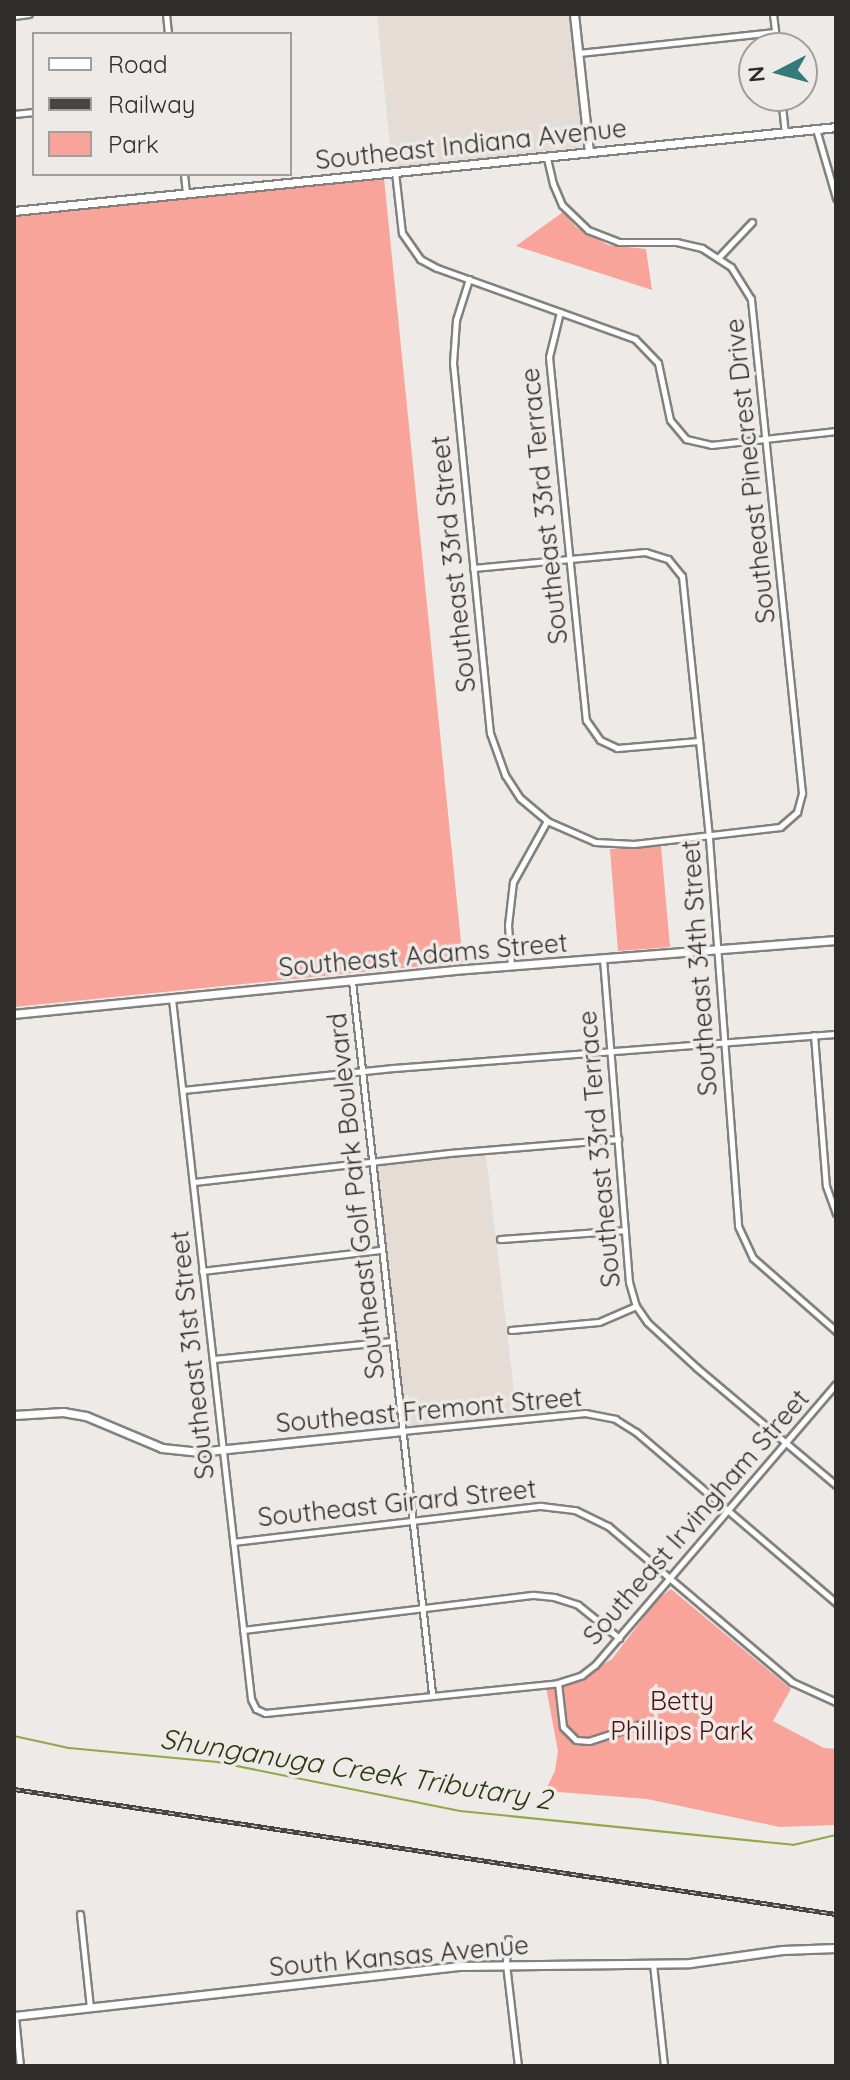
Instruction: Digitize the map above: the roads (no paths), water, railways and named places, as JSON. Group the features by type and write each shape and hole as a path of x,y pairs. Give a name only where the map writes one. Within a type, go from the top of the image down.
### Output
{"main road":[{"path":"574,14 589,152"},
{"name":"Southeast Indiana Avenue","path":"14,211 836,127"},
{"name":"Southeast Adams Street","path":"14,1014 511,966 836,940"},
{"name":"Southeast Fremont Street","path":"14,1415 75,1414 108,1424 162,1448 223,1451 402,1431"},
{"name":"South Kansas Avenue","path":"14,2016 506,1964 653,1964 717,1960 805,1947 836,1948"}],"street":[{"path":"14,16 29,14"},
{"path":"773,14 775,32"},
{"path":"579,53 738,36"},
{"path":"783,112 785,132"},
{"path":"816,129 836,198"},
{"name":"Southeast Pinecrest Drive","path":"547,157 562,205 588,230 619,242 683,242 719,257 740,279 753,306 802,793 793,817"},
{"path":"395,172 400,228 409,246 429,265 630,337 650,352 662,372 670,420 686,439 711,445 836,431"},
{"path":"184,176 186,193"},
{"path":"719,257 752,222"},
{"name":"Southeast 33rd Street","path":"469,279 456,320 453,363 493,748 513,788 547,821 572,835 604,844 767,831 793,817"},
{"name":"Southeast 33rd Terrace","path":"560,312 549,357 585,716 600,740 624,748 699,741"},
{"name":"Southeast 34th Street","path":"569,559 645,552 661,555 674,564 684,585 709,838 741,1236 758,1262 836,1331"},
{"path":"473,568 569,559"},
{"path":"511,966 508,925 513,882 547,821"},
{"name":"Southeast 33rd Terrace","path":"603,959 629,1282 636,1306 647,1322 697,1368 836,1485"},
{"name":"Southeast Golf Park Boulevard","path":"352,981 432,1693"},
{"name":"Southeast 31st Street","path":"172,999 253,1707"},
{"path":"183,1090 362,1071 836,1034"},
{"path":"814,1035 826,1186 836,1213"},
{"path":"194,1182 372,1161 618,1139"},
{"path":"500,1239 625,1230"},
{"path":"202,1271 382,1250"},
{"path":"511,1330 599,1322 636,1306"},
{"path":"214,1359 393,1341"},
{"name":"Southeast Irvingham Street","path":"253,1707 265,1713 432,1693 558,1683 588,1672 836,1384"},
{"name":"Southeast Fremont Street","path":"402,1431 574,1413 604,1415 636,1432 836,1603"},
{"name":"Southeast Girard Street","path":"233,1542 541,1506 575,1510 608,1526 792,1682 836,1702"},
{"path":"243,1630 534,1595 554,1597 589,1612 619,1638"},
{"path":"558,1683 563,1727 576,1740 589,1741 641,1724"},
{"path":"80,1914 90,2007"},
{"path":"508,1939 506,1964 518,2066"},
{"path":"653,1964 664,2066"},
{"path":"14,2016 20,2066"}],"waterway":[{"name":"Shunganuga Creek Tributary 2","path":"14,1736 69,1748 217,1762 460,1811 793,1845 836,1835"}],"railway":[{"path":"14,1789 836,1914"}],"park label":[{"name":"Betty Phillips Park","path":"682,1716"}]}
